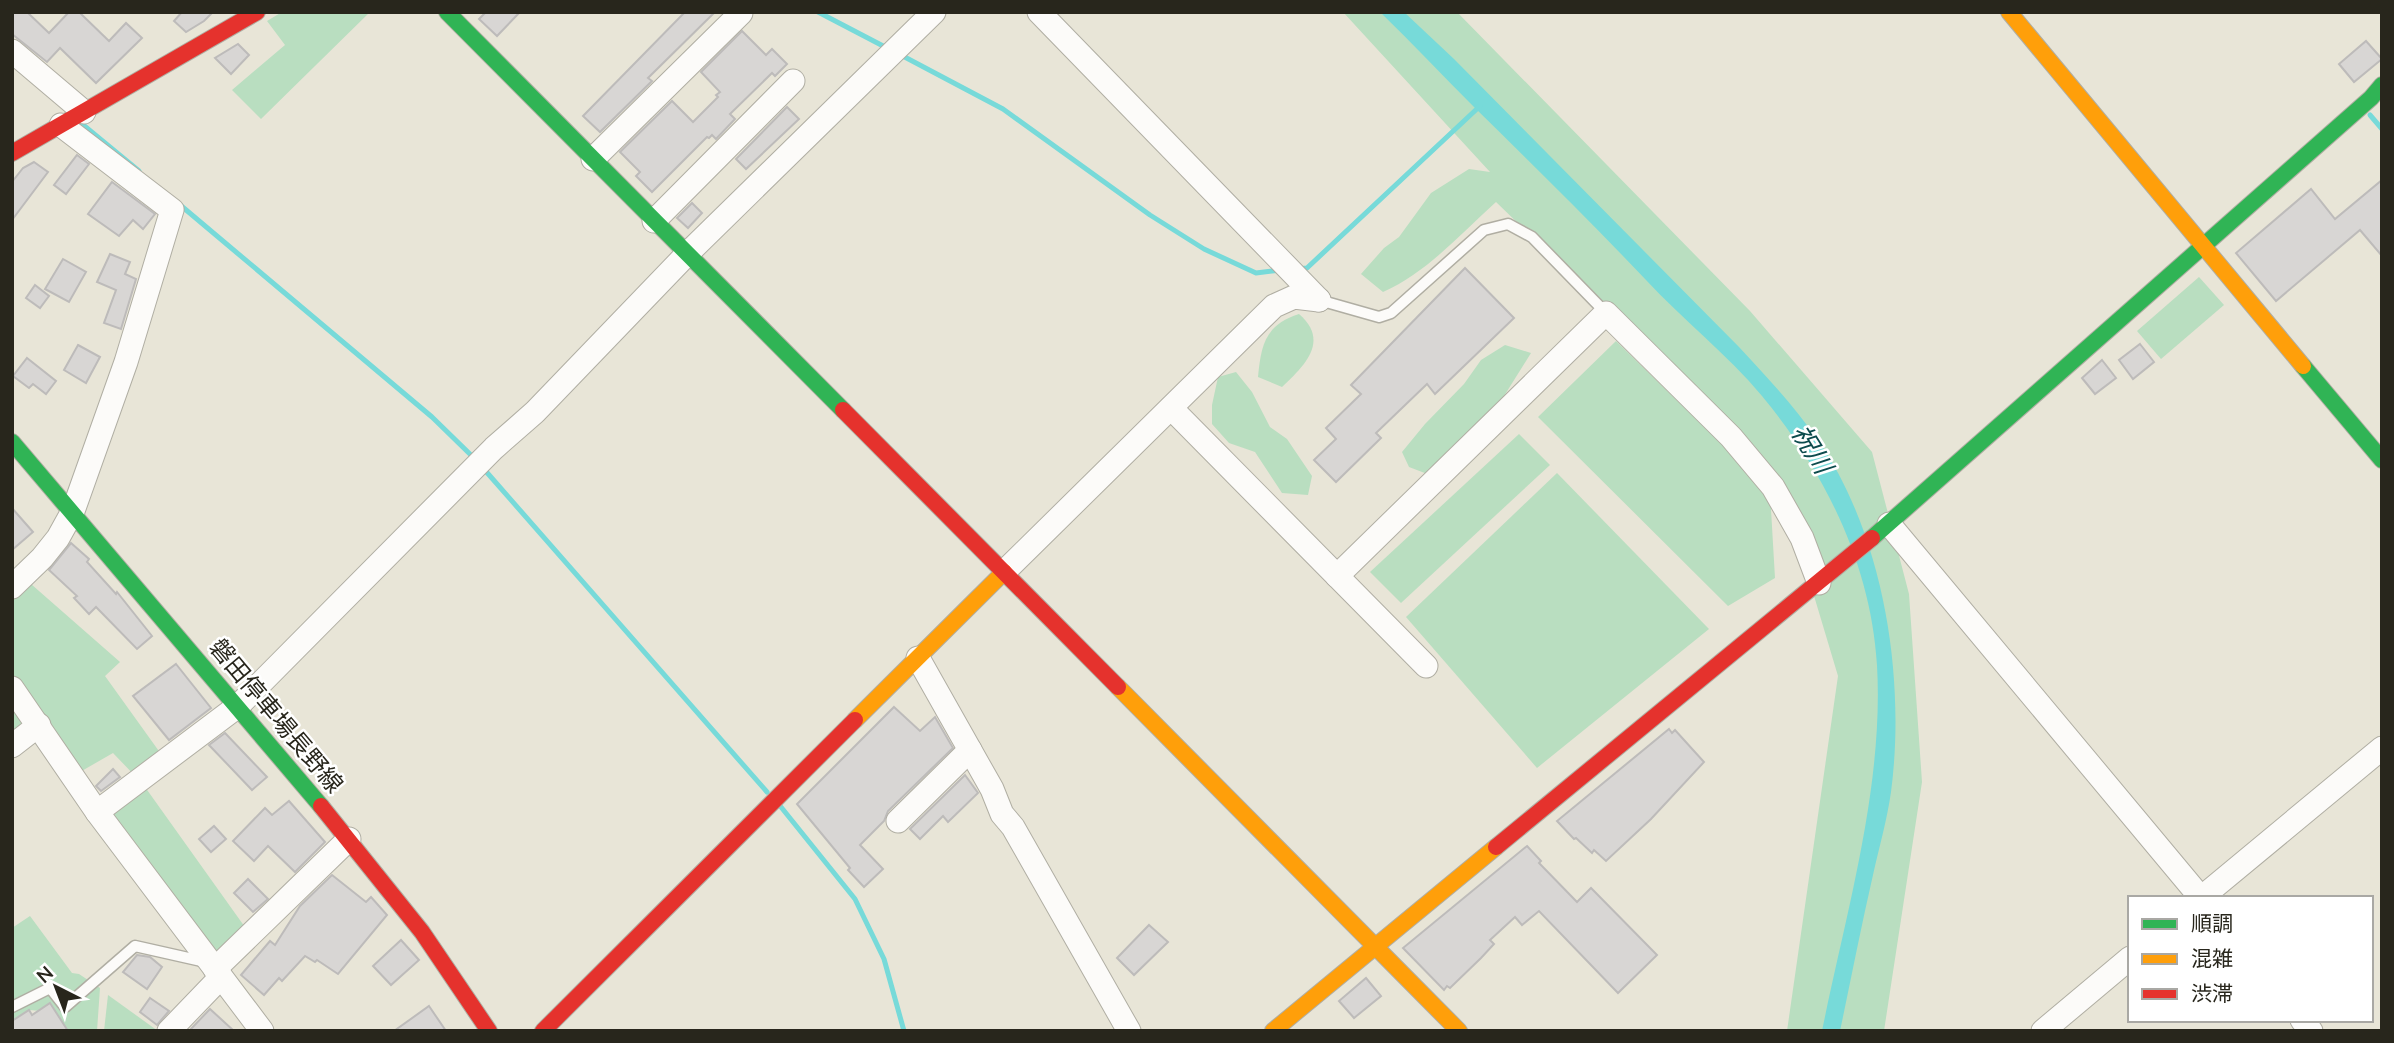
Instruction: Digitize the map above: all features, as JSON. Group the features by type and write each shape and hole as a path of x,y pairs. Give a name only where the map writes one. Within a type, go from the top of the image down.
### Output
{"street":[{"path":"12,153 257,12"},
{"path":"447,12 1459,1031"},
{"path":"97,812 238,706 494,448 535,412 687,254 934,12"},
{"path":"1039,12 1319,300"},
{"path":"2009,12 2382,460"},
{"path":"593,159 741,13"},
{"path":"12,51 84,112"},
{"path":"654,220 793,80"},
{"path":"1273,1031 1889,524 2203,245 2378,97"},
{"path":"12,587 58,538 72,511 125,362 172,210 61,125"},
{"path":"543,1031 1274,306 1294,297 1319,300"},
{"path":"1337,576 1606,313 1731,437 1773,487 1827,576"},
{"path":"1171,408 1426,666"},
{"name":"磐田停車場長野線","path":"12,442 238,706 423,930 460,982 489,1031"},
{"path":"1889,524 2199,896"},
{"path":"918,659 992,789 1002,814 1013,827 1129,1031"},
{"path":"12,688 97,812 262,1031"},
{"path":"12,746 39,725"},
{"path":"2203,896 2382,748"},
{"path":"898,821 970,750"},
{"path":"169,1031 215,970 349,839"},
{"path":"2043,1031 2128,960"}],"lane":[{"path":"1319,300 1379,317 1391,313 1483,230 1508,224 1532,237 1606,313"},
{"path":"12,1007 51,988 65,1007 135,946 215,970"}],"green space":[{"path":"282,12 370,12 261,119 232,90 285,45 267,21"},
{"path":"1343,12 1457,12 1750,311 1872,452 1909,594 1922,782 1884,1031 1787,1031 1838,676 1791,519 1770,492 1775,578 1728,606 1538,417 1616,341 1764,485 1691,390 1496,202 1443,251 1399,284 1383,292 1361,274 1384,248 1399,237 1431,193 1469,169 1490,172"},
{"path":"2199,277 2224,305 2161,359 2137,331"},
{"path":"1299,314 1313,334 1311,352 1306,361 1282,387 1258,377 1263,346 1272,330"},
{"path":"1505,345 1531,353 1499,404 1430,475 1409,467 1402,452 1464,384 1481,360"},
{"path":"1236,372 1252,392 1270,427 1287,439 1312,476 1308,495 1282,493 1255,452 1229,443 1212,424 1212,405 1218,377"},
{"path":"1519,434 1550,465 1401,603 1370,572"},
{"path":"1557,473 1709,629 1537,768 1406,617"},
{"path":"23,577 120,662 105,676 166,761 140,780 247,930 215,969 97,812 139,780 113,753 73,776 38,726 12,746 12,587"},
{"path":"30,916 72,973 79,974 100,988 97,1031 69,1031 54,1012 29,1010 12,1021 12,928"},
{"path":"108,995 158,1031 104,1031"}],"water":[{"name":"祝川","path":"1380,12 1404,12 1454,59 1739,347 1799,415 1841,478 1859,519 1885,609 1892,656 1895,748 1891,792 1840,1031 1822,1031 1861,849 1875,757 1878,711 1873,628 1855,556 1841,521 1806,456 1762,396"}],"building":[{"path":"12,12 27,12 49,33 69,12 79,12 109,41 126,23 142,38 96,83 60,48 47,62 12,34"},
{"path":"182,12 213,12 186,32 174,21"},
{"path":"486,12 520,12 497,36 479,19"},
{"path":"685,12 715,12 648,78 652,81 600,132 583,116"},
{"path":"742,31 766,55 772,49 787,64 775,76 772,73 730,114 735,119 716,139 712,135 707,137 652,192 636,176 640,172 620,152 672,101 693,122 720,92 701,72"},
{"path":"2366,41 2382,59 2354,82 2339,64"},
{"path":"238,44 249,55 231,74 215,58"},
{"path":"787,107 799,119 746,169 736,159"},
{"path":"77,155 89,164 66,194 54,185"},
{"path":"34,162 48,172 12,220 12,182 23,168"},
{"path":"2382,180 2382,256 2360,230 2276,301 2236,253 2311,189 2335,219"},
{"path":"112,182 155,214 143,229 133,220 119,236 88,214"},
{"path":"692,203 702,213 688,228 677,218"},
{"path":"110,254 130,262 125,274 136,279 121,329 104,323 116,290 97,282"},
{"path":"63,259 86,272 69,302 45,289"},
{"path":"1465,268 1514,318 1435,394 1427,384 1376,433 1381,438 1336,482 1314,460 1336,439 1326,428 1361,394 1351,385"},
{"path":"35,285 49,296 40,308 26,298"},
{"path":"2140,344 2154,362 2133,379 2119,360"},
{"path":"78,345 100,357 86,383 64,370"},
{"path":"27,358 56,381 46,394 33,384 29,388 13,376"},
{"path":"2102,360 2116,378 2095,394 2082,378"},
{"path":"12,508 33,532 12,550"},
{"path":"71,543 89,559 87,562 116,594 117,592 152,636 137,649 96,607 89,614 74,598 77,596 49,570"},
{"path":"176,664 211,708 169,740 133,696"},
{"path":"894,707 920,731 935,717 953,748 888,811 884,821 860,845 883,869 864,887 797,804"},
{"path":"1669,729 1672,733 1675,730 1704,762 1651,819 1606,861 1594,850 1592,853 1574,839 1557,821"},
{"path":"225,733 267,777 252,790 209,745"},
{"path":"113,769 120,777 101,791 96,786"},
{"path":"965,775 978,793 948,822 943,816 920,839 910,829"},
{"path":"289,801 325,842 295,872 268,846 254,861 233,841 265,808 272,815"},
{"path":"214,826 226,839 211,852 199,839"},
{"path":"1527,846 1541,861 1539,863 1577,902 1591,888 1657,955 1618,993 1539,911 1522,925 1515,917 1490,940 1494,944 1481,958 1450,988 1447,986 1444,990 1403,948"},
{"path":"332,875 366,902 371,897 387,915 338,974 317,960 315,962 305,956 282,981 279,978 264,995 241,975 270,941 275,945 300,906"},
{"path":"248,879 268,899 253,912 234,893"},
{"path":"1149,925 1168,942 1134,975 1117,958"},
{"path":"401,940 419,960 391,985 373,966"},
{"path":"137,955 150,957 162,967 147,989 123,972"},
{"path":"1366,978 1381,996 1354,1018 1339,1001"},
{"path":"150,998 169,1011 157,1025 140,1012"},
{"path":"50,1003 68,1031 12,1031 12,1021 29,1010 32,1015"},
{"path":"429,1006 446,1031 394,1031"},
{"path":"210,1009 234,1031 189,1031"}],"waterway":[{"path":"818,12 887,48"},
{"path":"899,54 1003,109 1150,215 1204,249 1256,273 1281,270"},
{"path":"1298,269 1307,268 1480,106"},
{"path":"2370,115 2382,129"},
{"path":"82,124 139,171"},
{"path":"179,204 432,417 474,458"},
{"path":"483,468 767,792"},
{"path":"781,807 855,899 884,959 904,1031"}],"traffic: fast":[{"path":"447,12 843,410"},
{"path":"1872,538 2371,98 2382,85"},
{"path":"2303,366 2382,460"},
{"path":"12,442 321,806"}],"traffic: slow":[{"path":"2009,12 2303,366"},
{"path":"855,720 1004,572"},
{"path":"1118,687 1459,1031"},
{"path":"1273,1031 1496,847"}],"traffic: jam":[{"path":"12,153 257,12"},
{"path":"843,410 1118,687"},
{"path":"1496,847 1872,538"},
{"path":"543,1031 855,720"},
{"path":"321,806 422,932 489,1031"}]}
